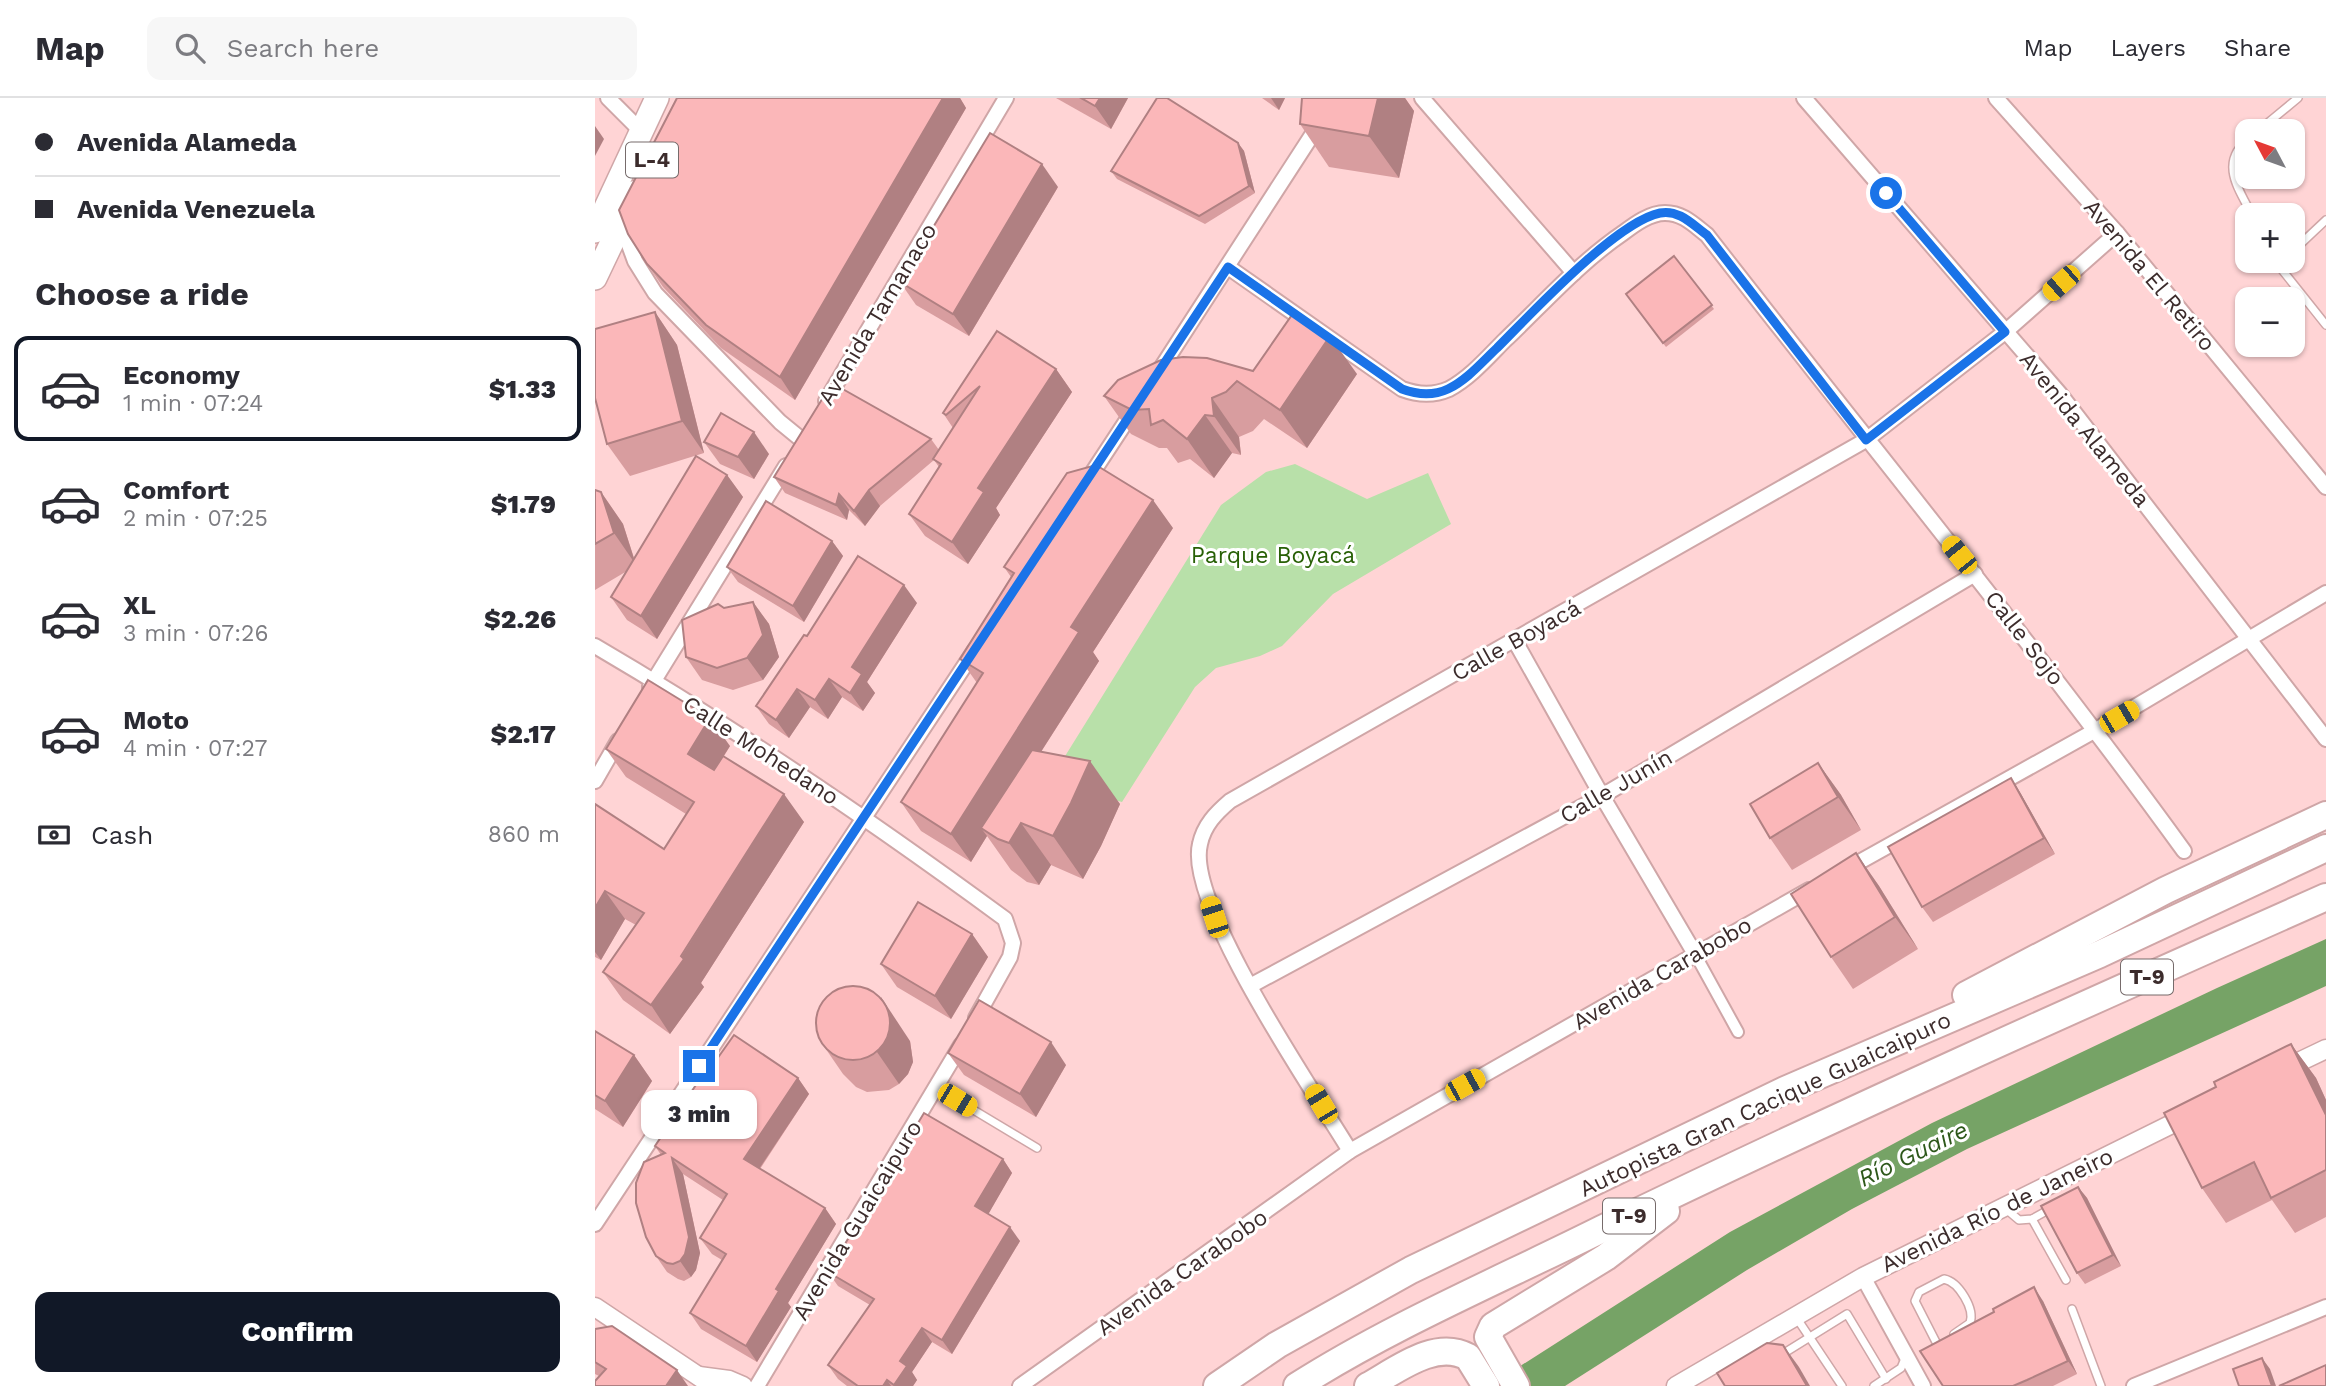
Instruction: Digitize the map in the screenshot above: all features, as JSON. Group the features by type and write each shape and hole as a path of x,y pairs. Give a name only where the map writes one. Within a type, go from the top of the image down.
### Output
{"highway":[{"path":"1785,1090 2166,890 2326,815"},
{"name":"Autopista Gran Cacique Guaicaipuro","path":"1217,1386 1277,1345 1411,1270 1785,1090 2100,954 2326,848"},
{"name":"Autopista Gran Cacique Guaicaipuro","path":"1297,1386 1332,1364 1402,1328 1721,1171 1967,1057 2326,897"},
{"name":"T-9","path":"1481,1352 1493,1326 1606,1257 1721,1171"},
{"path":"1368,1386 1418,1359 1437,1352 1455,1351 1481,1352 1516,1386"},
{"path":"1481,1352 1486,1386"}],"main road":[{"name":"L-4","path":"595,231 657,98"},
{"name":"L-4","path":"595,278 652,160"}],"street":[{"name":"L-4","path":"608,98 641,131"},
{"name":"Avenida Tamanaco","path":"643,699 817,416 1006,98"},
{"path":"1325,115 1327,98"},
{"path":"1081,489 1336,98"},
{"path":"1422,98 1574,273"},
{"name":"Avenida Alameda","path":"1804,98 2060,394 2326,739"},
{"name":"Avenida El Retiro","path":"1996,98 2117,233 2326,487"},
{"name":"Calle Sojo","path":"1228,267 1381,376 1402,389 1423,394 1449,388 1465,379 1574,273 1611,241 1641,220 1661,213 1684,218 1707,235 1866,440 1975,574 2096,730 2184,851"},
{"path":"621,223 635,261 655,293 780,422 802,440"},
{"name":"Calle Boyacá","path":"1350,1151 1250,986 1214,917 1199,871 1199,844 1211,818 1230,801 1866,440 2005,332 2117,233"},
{"name":"Calle Junín","path":"1250,986 1602,796 1975,574"},
{"name":"Avenida Carabobo","path":"1020,1386 1350,1151 2096,730 2326,593"},
{"path":"595,1224 981,640"},
{"path":"1515,641 1738,1032"},
{"name":"Calle Mohedano","path":"595,646 864,818 1005,919 1013,943"},
{"path":"595,781 622,734"},
{"name":"Avenida Guaicaipuro","path":"757,1386 937,1088 1010,957 1013,943"},
{"path":"2265,1079 2325,1051"},
{"name":"Avenida Río de Janeiro","path":"1676,1386 1863,1277 2004,1208 2061,1184 2205,1108"},
{"path":"1863,1277 1912,1360 1923,1386"},
{"path":"595,1307 706,1381 729,1380 744,1386"},
{"path":"2134,1386 2326,1307"}],"lane":[{"path":"2273,119 2298,98"},
{"path":"2235,154 2232,166 2235,178"},
{"path":"2305,240 2326,220"},
{"path":"2286,273 2326,325"},
{"path":"937,1088 1037,1148"},
{"path":"2004,1208 2019,1220 2032,1219 2060,1203"},
{"path":"2032,1219 2066,1280"},
{"path":"1929,1353 1970,1323 1972,1318 1955,1283 1944,1279 1919,1292 1915,1301 1938,1346"},
{"path":"2072,1309 2101,1386"},
{"path":"1776,1358 1847,1314 1886,1379"},
{"path":"1795,1316 1842,1386"},
{"path":"1874,1386 1912,1360"}],"green space":[{"name":"Parque Boyacá","path":"1295,464 1367,499 1428,473 1451,524 1333,594 1282,646 1260,656 1216,668 1195,687 1122,802 1049,782 1221,505 1266,472"}],"water":[{"name":"Río Guaire","path":"2326,939 2326,986 1967,1149 1852,1209 1747,1270 1565,1386 1489,1386 1730,1232 1932,1123"}],"building":[{"path":"677,98 943,98 780,377 706,325 647,264 628,234 619,210"},
{"path":"1081,98 1100,98 1095,106"},
{"path":"1157,98 1167,98 1238,143 1249,186 1199,216 1111,171"},
{"path":"1302,98 1378,98 1369,136 1300,124"},
{"path":"990,133 1042,164 953,314 900,282"},
{"path":"1674,256 1712,305 1663,343 1626,294"},
{"path":"655,312 682,421 607,444 595,398 595,329"},
{"path":"1294,312 1330,336 1280,410 1237,381 1226,392 1212,398 1214,416 1205,415 1187,439 1163,420 1151,425 1149,409 1132,410 1104,396 1118,380 1161,360 1207,358 1253,371"},
{"path":"997,331 1056,369 978,488 984,492 952,542 909,514 941,464 933,459 980,386 946,415 943,413"},
{"path":"832,383 931,439 869,490 854,511 839,494 836,505 774,477"},
{"path":"721,413 754,432 738,457 704,442"},
{"path":"696,456 727,475 641,616 611,597"},
{"path":"1096,465 1153,500 1071,627 1079,632 951,834 901,802 983,673 960,659 1014,573 1004,567 1067,473"},
{"path":"595,490 601,492 614,533 595,544"},
{"path":"766,501 832,541 793,606 727,567"},
{"path":"858,556 904,585 852,667 862,674 850,693 829,679 815,700 797,689 776,720 756,706 804,635 807,636"},
{"path":"753,602 763,635 747,658 717,668 686,657 682,620 718,604 724,608"},
{"path":"648,680 710,718 688,754 714,770 723,756 784,794 681,956 684,959 651,1005 603,972 644,913 605,891 595,908 595,804 664,849 694,802 606,749"},
{"path":"1032,750 1090,761 1053,836 1021,823 1009,843 981,828"},
{"path":"1818,763 1838,797 1770,838 1750,804"},
{"path":"2011,778 2044,838 1922,907 1888,847"},
{"path":"1856,853 1895,917 1831,957 1791,894"},
{"path":"918,902 972,934 935,996 881,964"},
{"path":"853,986 867,989 879,997 887,1009 890,1023 887,1037 879,1049 867,1057 853,1060 839,1057 827,1049 819,1037 816,1023 819,1009 827,997 839,989"},
{"path":"979,1000 1051,1042 1020,1094 948,1053"},
{"path":"595,1031 634,1055 605,1101 595,1095"},
{"path":"734,1035 798,1078 744,1159 825,1208 776,1289 779,1291 746,1346 690,1313 726,1254 700,1238 727,1194 672,1158 689,1237 685,1254 680,1261 673,1264 656,1256 646,1237 636,1203 636,1183 644,1162 665,1153 655,1146 710,1064 712,1066"},
{"path":"2291,1044 2326,1115 2326,1170 2271,1198 2254,1162 2202,1188 2164,1113 2216,1087 2214,1082"},
{"path":"924,1113 1003,1159 975,1206 1010,1227 942,1340 922,1328 900,1361 907,1366 894,1385 887,1380 883,1386 858,1386 828,1365 874,1299 828,1272"},
{"path":"2078,1187 2113,1255 2077,1273 2041,1206"},
{"path":"2034,1287 2068,1361 2013,1386 1943,1386 1920,1351 1994,1312 1993,1309"},
{"path":"612,1326 677,1370 666,1386 595,1386 595,1381 606,1369 595,1362 595,1329"},
{"path":"1767,1343 1783,1345 1807,1386 1725,1386 1717,1373"},
{"path":"2262,1358 2272,1386 2239,1386 2233,1369"},
{"path":"2326,1365 2326,1386 2279,1386"}],"route":[{"path":"699,1066 1228,267 1402,389 1413,394 1437,393 1465,379 1574,273 1611,241 1641,220 1661,213 1675,214 1707,235 1866,440 2005,332 1886,193"}]}
